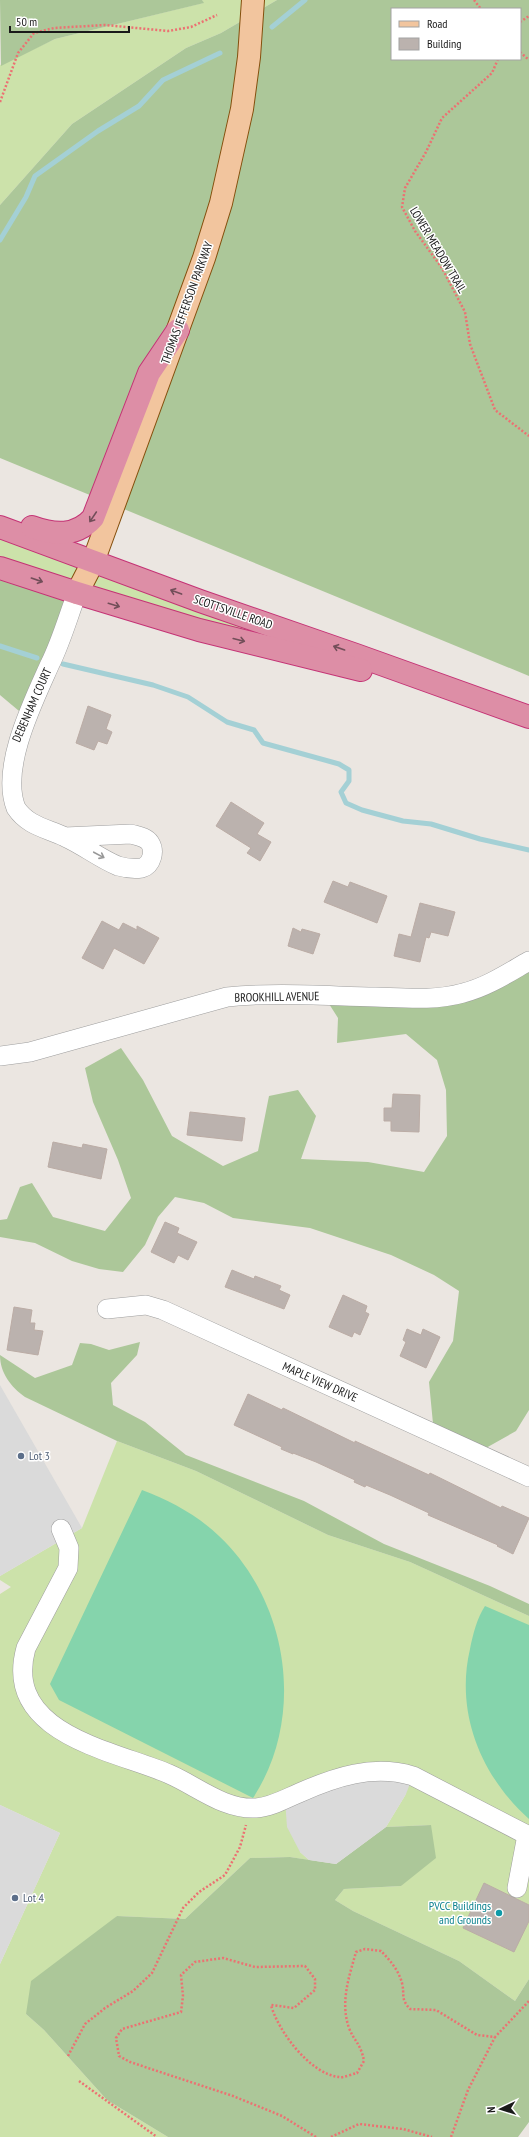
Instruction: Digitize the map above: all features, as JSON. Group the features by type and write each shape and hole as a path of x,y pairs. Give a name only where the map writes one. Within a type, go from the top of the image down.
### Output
{"highway":[{"path":"0,516 45,531 60,533 79,530 93,518 149,373 178,330"},
{"name":"SCOTTSVILLE ROAD","path":"0,527 529,717"},
{"name":"SCOTTSVILLE ROAD","path":"0,568 199,630 467,696"}],"main road":[{"name":"THOMAS JEFFERSON PARKWAY","path":"77,593 94,562 204,258 221,203 242,109 249,57 253,0"}],"street":[{"name":"DEBENHAM COURT","path":"65,837 35,826 24,818 11,798 7,770 10,754 51,663 77,593"},
{"name":"BROOKHILL AVENUE","path":"0,1056 30,1052 129,1026 227,997 254,995 407,999 437,998 463,993 490,983 529,962"},
{"name":"MAPLE VIEW DRIVE","path":"107,1309 146,1305 162,1310 529,1477"},
{"path":"61,1529 70,1548 68,1568 26,1648 22,1662 22,1676 26,1693 36,1708 50,1723 71,1737 91,1747 150,1765 177,1777 217,1799 236,1805 256,1808 275,1803 330,1780 356,1774 390,1772 413,1776 528,1835 517,1888"}],"path":[{"path":"0,102 18,53 34,33 54,28 105,25 168,31 191,27 218,15"},
{"path":"521,53 529,60"},
{"name":"LOWER MEADOW TRAIL","path":"498,60 492,73 442,118 426,152 405,188 402,207 415,231 442,268 465,312 470,344 494,410 529,436"},
{"path":"68,2056 85,2024 105,2008 133,1991 152,1973 183,1908 199,1892 225,1875 240,1847 250,1807"},
{"path":"316,2137 282,2116 233,2096 130,2062 119,2056 116,2038 122,2029 181,2012 183,1996 181,1975 195,1962 223,1958 255,1967 305,1966 315,1979 315,1990 294,2008 271,2005 275,2018 295,2048 321,2072 340,2078 357,2073 364,2061 361,2048 349,2029 344,2008 348,1982 356,1952 365,1949 381,1951 392,1963 402,1983 404,2002 410,2009 436,2010 477,2035 495,2037"},
{"path":"451,2137 468,2090 495,2037 529,2001"},
{"path":"79,2081 157,2137"},
{"path":"331,2137 359,2124 403,2129 432,2137"}],"green space":[{"path":"0,0 202,0 204,3 55,39 1,66"},
{"path":"202,0 277,0 221,33 186,48 72,124 0,205 0,65 55,39 203,3"},
{"path":"277,0 529,0 529,676 0,458 0,205 72,124 186,48 221,33"},
{"path":"0,527 467,696 353,668 0,568"},
{"path":"0,568 77,593 25,716 0,695"},
{"path":"529,961 529,1410 516,1431 477,1453 434,1434 429,1382 453,1341 459,1291 434,1275 391,1255 310,1228 233,1218 204,1203 175,1197 158,1217 145,1245 123,1272 99,1269 72,1261 35,1243 0,1237 0,1220 7,1219 20,1187 32,1183 53,1217 105,1231 131,1198 118,1160 93,1102 85,1068 121,1048 143,1080 172,1136 223,1166 258,1151 269,1096 298,1090 316,1116 301,1159 368,1162 424,1172 447,1136 446,1090 437,1060 406,1034 337,1043 338,1018 324,996 437,998"},
{"path":"140,1342 137,1355 111,1383 113,1405 145,1422 186,1455 304,1501 384,1544 490,1586 529,1604 529,1616 410,1562 328,1535 196,1471 117,1441 25,1397 15,1389 7,1379 0,1362 0,1355 35,1378 72,1365 80,1343 91,1344 109,1350"},
{"path":"117,1441 196,1471 328,1535 410,1562 529,1616 529,1979 515,2001 459,1961 353,1911 335,1900 344,1889 401,1886 431,1825 386,1827 406,1794 300,1852 309,1860 290,1857 250,1858 185,1919 117,1916 26,2014 44,2030 107,2100 168,2137 0,2137 0,1964 60,1833 0,1805 0,1594 11,1587 0,1580 0,1576 82,1528"},
{"path":"142,1490 183,1509 211,1528 219,1536 243,1563 261,1593 274,1627 282,1661 284,1697 280,1732 270,1766 253,1798 59,1700 50,1684"},
{"path":"485,1606 529,1625 529,1819 512,1802 497,1783 485,1763 469,1720 466,1697 466,1673 474,1632"},
{"path":"431,1825 436,1858 401,1886 344,1889 335,1900 353,1911 459,1961 515,2001 529,1979 529,2122 518,2137 168,2137 107,2100 44,2030 26,2014 31,1981 117,1916 185,1919 250,1858 290,1857 336,1864 386,1827"}],"shaded area":[{"name":"Lot 3","path":"0,1385 82,1528 0,1576"},
{"path":"413,1776 406,1794 386,1827 336,1864 309,1860 300,1852 287,1827 285,1799 330,1780"},
{"name":"Lot 4","path":"0,1805 60,1833 0,1964"}],"building":[{"path":"88,706 111,715 106,729 112,732 107,744 98,741 94,750 76,743"},
{"path":"231,802 264,823 257,834 271,842 260,861 247,853 251,848 216,826"},
{"path":"333,881 348,887 350,882 387,896 377,923 324,902"},
{"path":"420,903 455,912 448,936 431,932 429,938 426,937 420,962 394,956 399,934 411,937"},
{"path":"102,921 119,930 123,923 137,930 137,926 159,938 144,964 114,948 103,969 82,958"},
{"path":"293,928 301,932 302,929 320,934 313,954 288,946"},
{"path":"393,1094 420,1095 419,1132 391,1131 391,1121 384,1121 384,1108 392,1108"},
{"path":"190,1112 245,1118 242,1141 187,1135"},
{"path":"53,1142 82,1148 83,1144 107,1149 101,1179 48,1167"},
{"path":"165,1222 179,1228 177,1233 197,1242 188,1260 178,1255 174,1263 151,1252"},
{"path":"232,1270 254,1279 255,1276 281,1286 279,1290 290,1295 284,1309 225,1287"},
{"path":"343,1295 367,1306 365,1312 369,1314 360,1335 354,1332 352,1337 329,1327"},
{"path":"14,1307 32,1310 30,1323 35,1323 34,1330 43,1331 38,1355 7,1350"},
{"path":"407,1329 421,1335 423,1329 440,1337 426,1368 400,1356 406,1342 403,1340"},
{"path":"248,1394 282,1410 283,1408 355,1443 355,1441 429,1475 430,1473 501,1508 502,1506 529,1518 513,1554 497,1546 498,1545 428,1515 429,1513 390,1495 366,1485 365,1487 354,1482 355,1480 316,1462 281,1449 282,1447 234,1425"},
{"name":"PVCC Buildings and Grounds","path":"484,1883 529,1905 529,1921 514,1952 463,1928"}],"waterway":[{"path":"272,27 305,0"},
{"path":"0,240 26,197 35,176 98,131 139,106 163,80 220,53"},
{"path":"0,646 37,658"},
{"path":"63,664 153,685 188,697 227,722 254,730 263,743 339,764 349,770 349,781 341,792 346,803 362,810 403,821 431,824 480,839 529,850"}],"place":[{"name":"Lot 3","path":"21,1456"},
{"name":"Lot 4","path":"15,1898"},
{"name":"PVCC Buildings and Grounds","path":"499,1913"}]}
